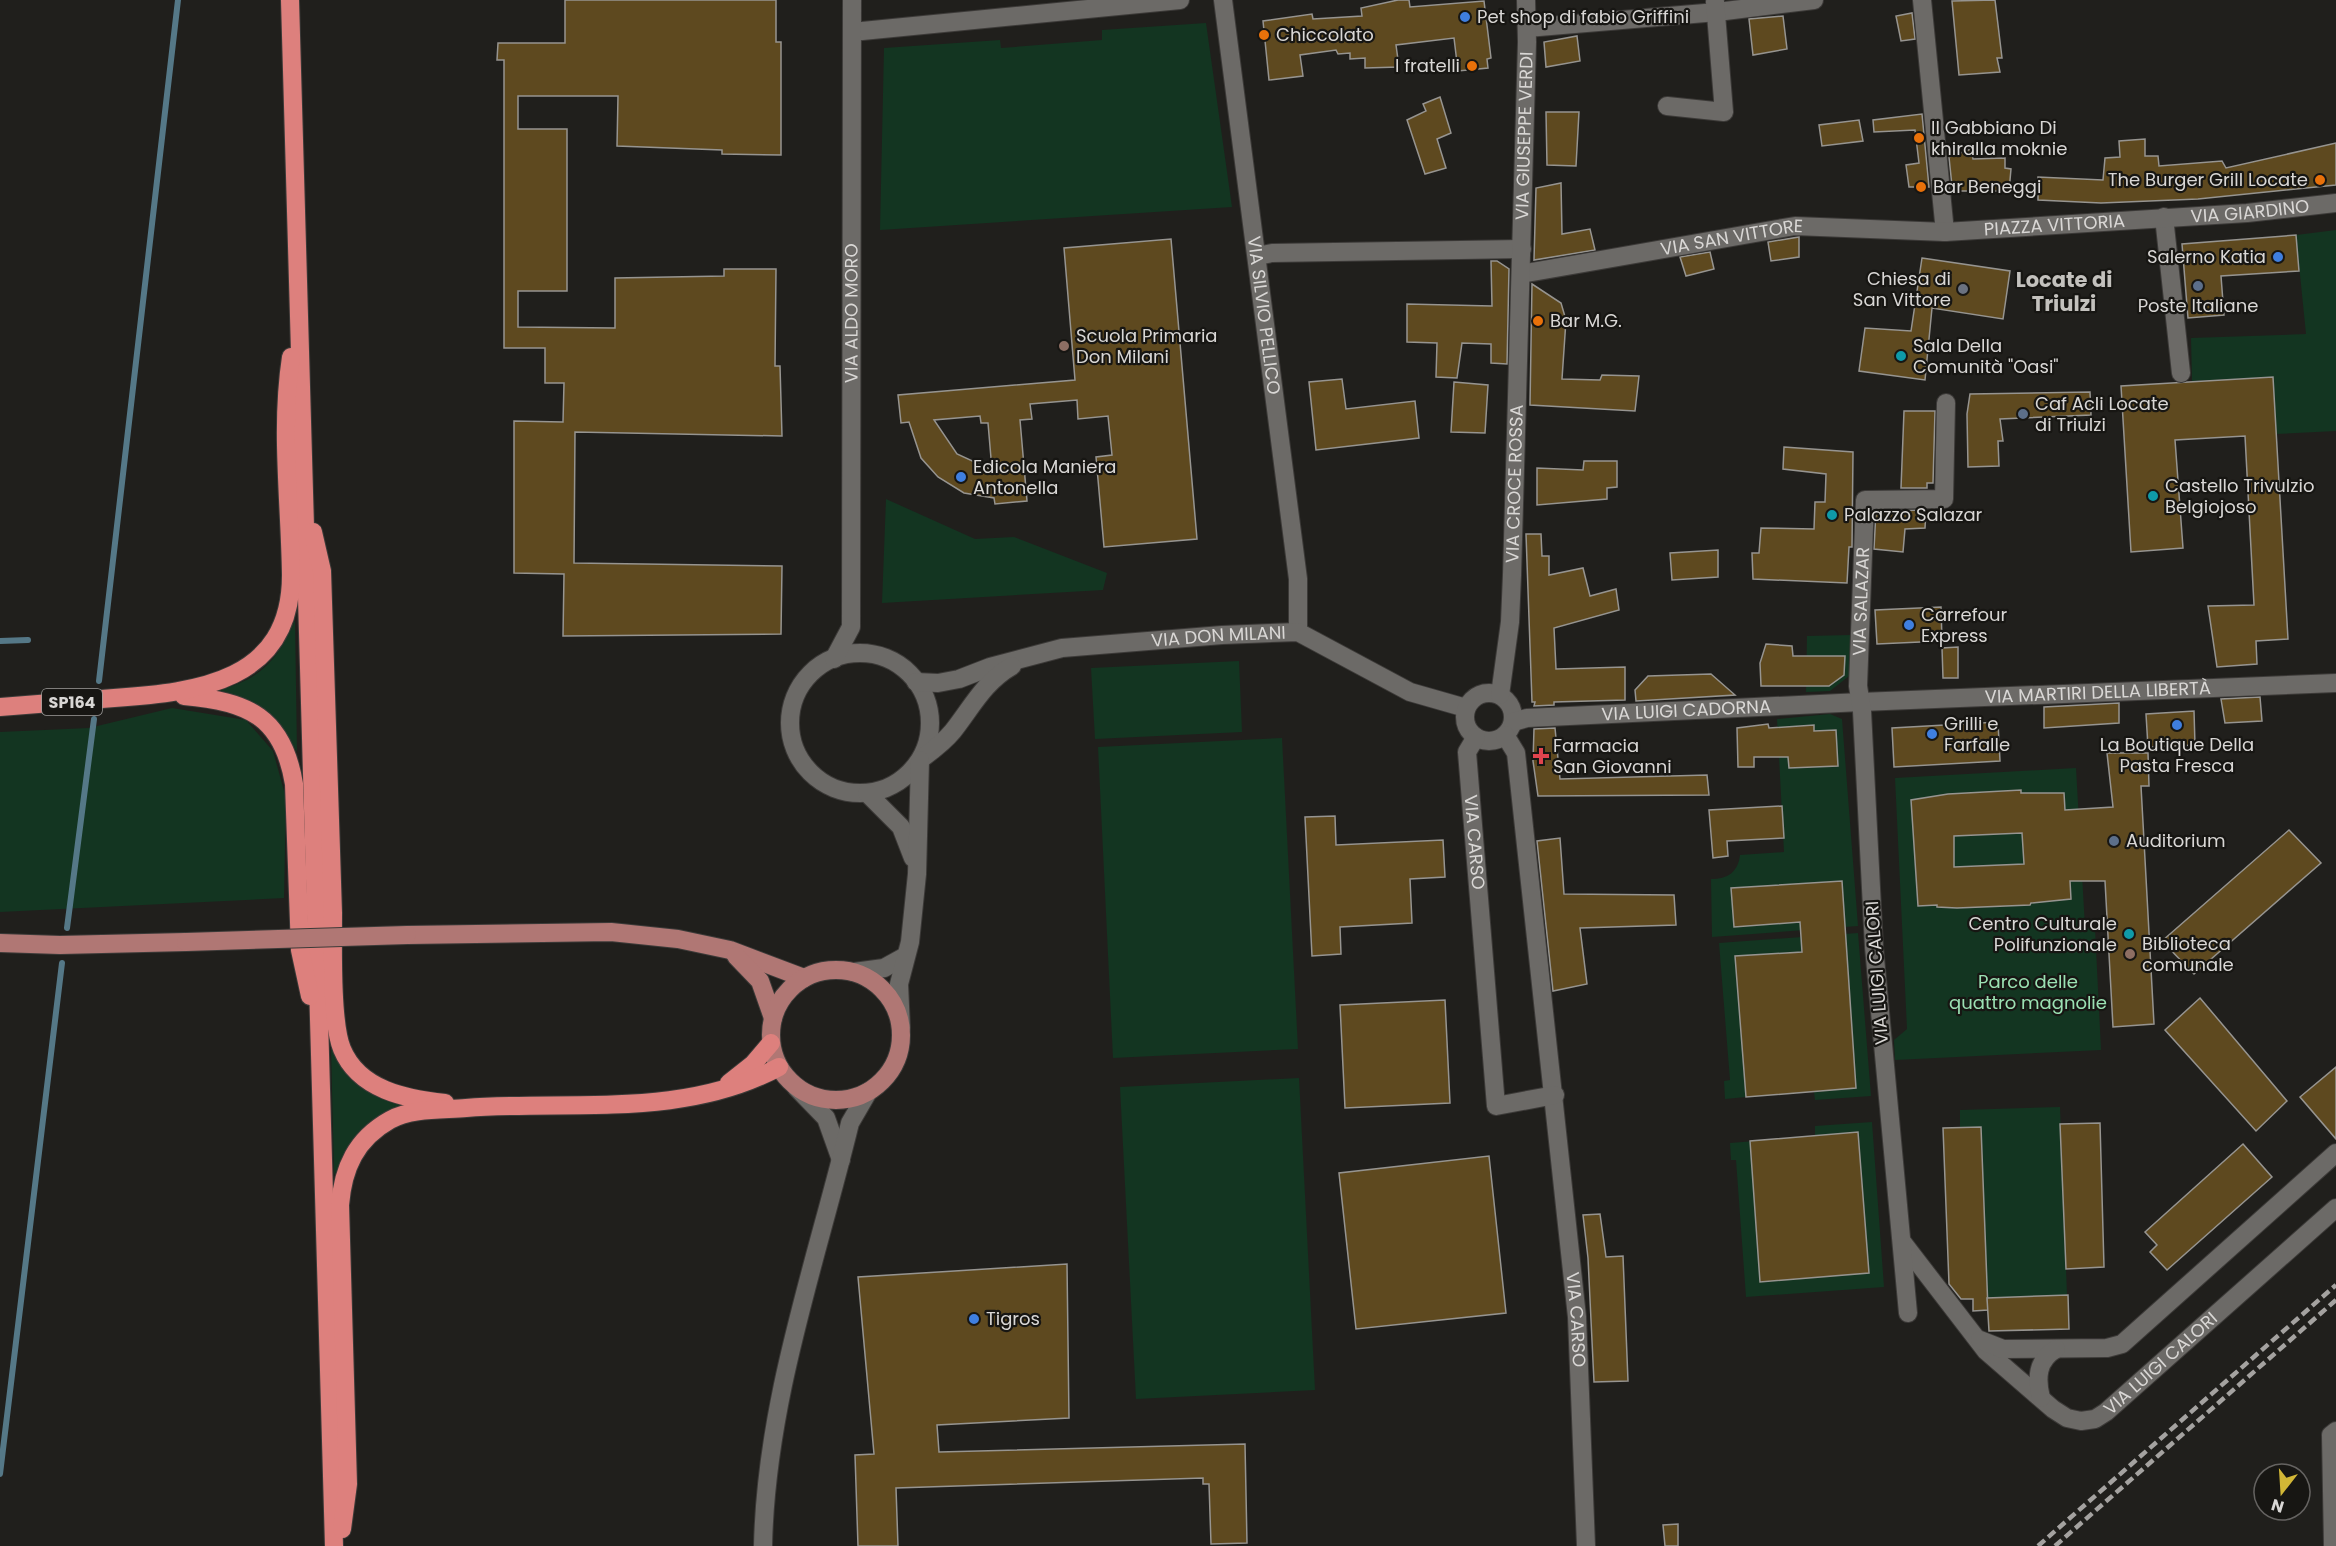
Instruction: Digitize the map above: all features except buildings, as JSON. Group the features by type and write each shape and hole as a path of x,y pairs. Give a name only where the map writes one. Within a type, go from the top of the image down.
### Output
{"highway":[{"path":"290,0 334,1546"},
{"path":"164,695 229,678 251,666 274,642 284,621 291,578 285,396 298,314"},
{"path":"304,493 322,572 334,963 338,1029 342,1048 354,1069 374,1085 402,1097 486,1107"},
{"path":"164,695 222,701 243,708 266,722 281,737 290,759 294,784 300,950 320,1041"},
{"name":"SP164","path":"0,707 164,695"},
{"path":"722,1089 753,1064 771,1043"},
{"path":"340,1546 348,1484 340,1205 342,1181 352,1155 368,1136 392,1119 418,1113 486,1107 664,1103 759,1078 779,1067"}],"main road":[{"path":"0,943 60,945 610,932 678,939 730,950 804,978"},
{"path":"730,950 760,981 773,1018"},
{"path":"828,970 854,972 877,984 886,993 898,1015 901,1028 899,1053 895,1065 879,1085 850,1099 831,1101 806,1093 796,1087 779,1067 771,1043 773,1018 784,995 804,978 828,970"}],"street":[{"name":"VIA ALDO MORO","path":"834,659 851,627 852,0"},
{"path":"852,32 1179,0"},
{"name":"VIA SILVIO PELLICO","path":"1223,0 1298,579 1298,632"},
{"name":"VIA GIUSEPPE VERDI","path":"1521,274 1526,0"},
{"path":"1527,28 1716,6 1814,0"},
{"path":"1922,0 1945,232"},
{"path":"1667,106 1724,112 1716,6"},
{"name":"VIA GIARDINO","path":"2164,217 2247,213 2336,203"},
{"path":"2164,217 2181,373"},
{"name":"PIAZZA VITTORIA","path":"1945,232 2164,217"},
{"name":"VIA SAN VITTORE","path":"1521,274 1795,226 1945,232"},
{"path":"1257,256 1272,253 1522,249"},
{"name":"VIA CROCE ROSSA","path":"1500,695 1511,599 1521,274"},
{"name":"VIA SALAZAR","path":"1861,702 1858,686 1865,500 1944,499 1946,403"},
{"path":"851,627 878,656"},
{"name":"VIA DON MILANI","path":"916,682 948,681 1062,648 1222,635 1298,632 1410,692 1466,708"},
{"path":"901,1028 899,984 904,957 910,942 917,874 920,760 928,741 930,720 926,700 916,682 901,667 878,656 851,654 834,659 814,671 796,694 791,714 793,743 801,760 821,781 848,792 867,793 897,783 920,760"},
{"name":"VIA DON MILANI","path":"920,760 952,732 974,700 997,675 1026,659"},
{"name":"VIA MARTIRI DELLA LIBERTÀ","path":"1861,702 2336,683"},
{"path":"1484,693 1500,695 1511,706 1509,728 1491,741 1476,737 1466,724 1466,708 1477,696 1484,693"},
{"name":"VIA LUIGI CADORNA","path":"1509,728 1527,718 1861,702"},
{"name":"VIA LUIGI CALORI","path":"1861,702 1874,947 1908,1312"},
{"name":"VIA CARSO","path":"1509,728 1516,753 1555,1095 1577,1317 1586,1546"},
{"name":"VIA CARSO","path":"1476,737 1467,752 1496,1106 1555,1095"},
{"path":"867,793 901,827 912,851 917,874"},
{"path":"854,972 884,968 904,957"},
{"path":"796,1087 826,1118 841,1160"},
{"path":"763,1546 764,1506 772,1438 793,1340 850,1123 868,1092"},
{"path":"1976,1338 2003,1349 2107,1348 2122,1344 2336,1153"},
{"name":"VIA LUIGI CALORI","path":"1903,1243 1986,1351 2067,1418 2081,1421 2095,1419 2336,1208"},
{"path":"2040,1398 2039,1368 2049,1353 2056,1348"},
{"path":"2333,1546 2331,1435 2336,1431"}],"green space":[{"path":"1206,23 1232,207 880,230 884,48 1000,40 1001,48 1102,40 1102,30"},
{"path":"2336,230 2336,431 2276,434 2273,377 2192,381 2191,338 2306,334 2296,235"},
{"path":"886,499 975,539 1014,537 1107,573 1103,590 882,603"},
{"path":"295,620 297,752 282,728 265,711 245,699 218,690 245,680 266,666 282,646"},
{"path":"1851,635 1849,676 1830,691 1806,692 1807,636"},
{"path":"1239,661 1242,732 1095,739 1091,668"},
{"path":"172,708 246,720 273,751 286,798 284,898 0,912 0,732 89,728"},
{"path":"1830,714 1842,719 1858,926 1712,937 1711,879 1722,878 1731,873 1737,866 1740,855 1784,852 1777,719"},
{"path":"1282,738 1298,1049 1113,1058 1098,747"},
{"name":"Parco delle quattro magnolie","path":"2076,768 2085,927 2095,928 2101,1050 1895,1060 1894,1040 1907,1029 1895,778"},
{"path":"1858,933 1871,1096 1815,1100 1814,1092 1856,1088 1844,948 1735,957 1746,1097 1725,1099 1724,1081 1730,1080 1719,943"},
{"path":"331,1047 338,1060 417,1106 355,1139 334,1175"},
{"path":"1299,1078 1315,1390 1136,1399 1120,1087"},
{"path":"2060,1107 2067,1295 1987,1298 1981,1127 1960,1128 1960,1110"},
{"path":"1872,1122 1884,1287 1746,1297 1736,1160 1731,1160 1730,1143 1815,1136 1815,1126"}],"waterway":[{"path":"99,681 178,0"},
{"path":"0,641 28,640"},
{"path":"67,928 94,719"},
{"path":"0,1474 62,963"}],"railway":[{"path":"2038,1546 2336,1285"},
{"path":"2055,1546 2336,1300"}],"place":[{"name":"Pet shop di fabio Griffini","path":"1465,17"},
{"name":"Chiccolato","path":"1264,35"},
{"name":"I fratelli","path":"1472,66"},
{"name":"Il Gabbiano Di khiralla moknie","path":"1919,138"},
{"name":"The Burger Grill Locate","path":"2320,180"},
{"name":"Bar Beneggi","path":"1921,187"},
{"name":"Salerno Katia","path":"2278,257"},
{"name":"Poste Italiane","path":"2198,286"},
{"name":"Chiesa di San Vittore","path":"1963,289"},
{"name":"Bar M.G.","path":"1538,321"},
{"name":"Scuola Primaria Don Milani","path":"1064,346"},
{"name":"Sala Della Comunità \"Oasi\"","path":"1901,356"},
{"name":"Caf Acli Locate di Triulzi","path":"2023,414"},
{"name":"Edicola Maniera Antonella","path":"961,477"},
{"name":"Castello Trivulzio Belgiojoso","path":"2153,496"},
{"name":"Palazzo Salazar","path":"1832,515"},
{"name":"Carrefour Express","path":"1909,625"},
{"name":"La Boutique Della Pasta Fresca","path":"2177,725"},
{"name":"Grilli e Farfalle","path":"1932,734"},
{"name":"Farmacia San Giovanni","path":"1541,756"},
{"name":"Auditorium","path":"2114,841"},
{"name":"Centro Culturale Polifunzionale","path":"2129,934"},
{"name":"Biblioteca comunale","path":"2130,954"},
{"name":"Tigros","path":"974,1319"}],"district":[{"name":"Locate di Triulzi","path":"2064,292"}]}
